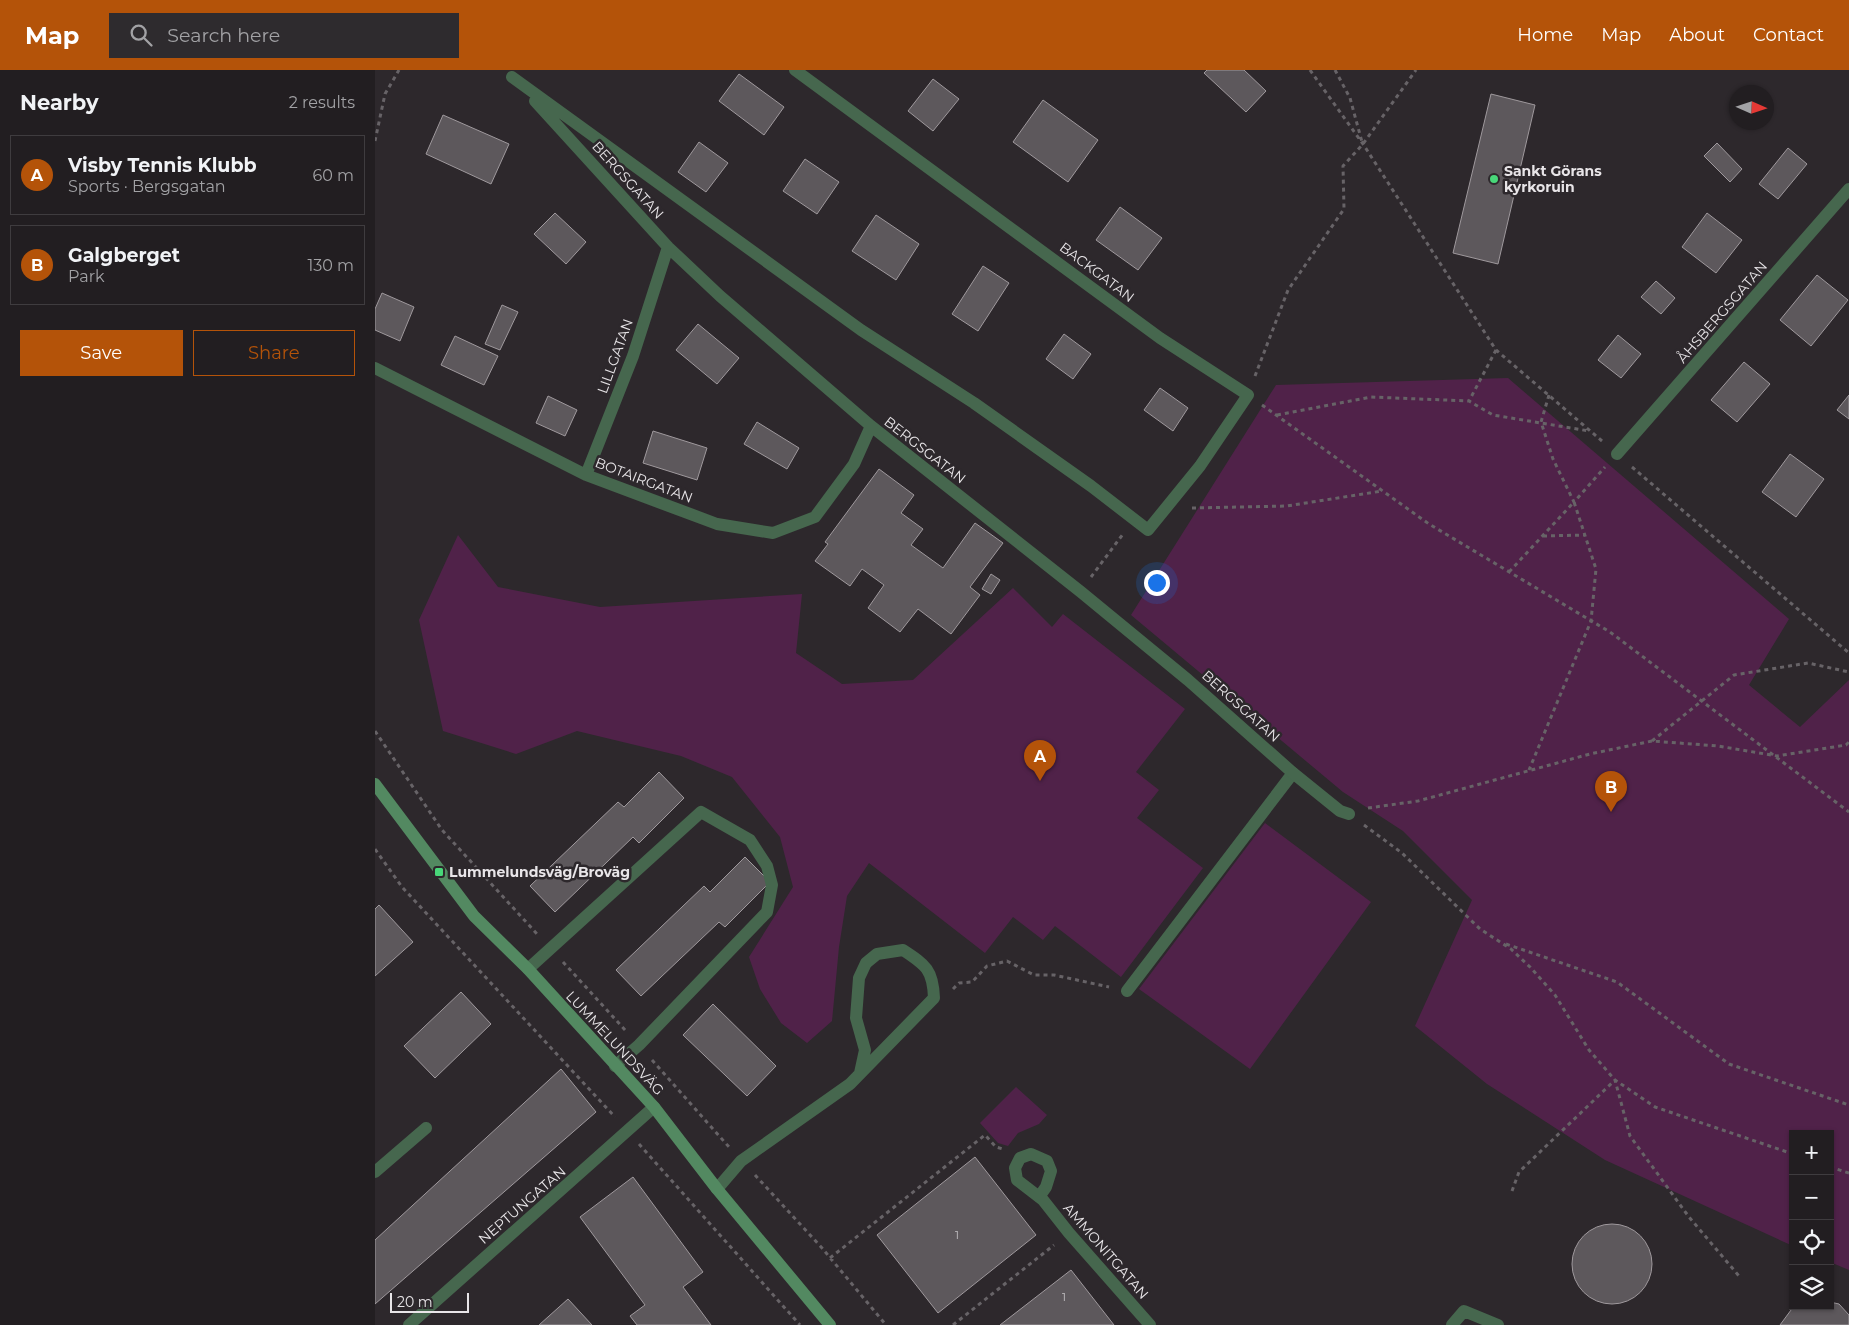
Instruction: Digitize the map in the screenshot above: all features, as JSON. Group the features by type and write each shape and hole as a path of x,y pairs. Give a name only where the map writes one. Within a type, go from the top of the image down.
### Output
{"main road":[{"name":"LUMMELUNDSVÄG","path":"375,784 474,916 528,970 654,1107 717,1189 830,1325"}],"street":[{"name":"BACKGATAN","path":"795,70 1159,338 1248,395"},
{"name":"BERGSGATAN","path":"508,74 575,143 668,246 720,296 871,426 1081,592 1188,680 1293,773 1340,811 1349,814"},
{"name":"BERGSGATAN","path":"508,74 861,330 974,403 1148,530 1165,508"},
{"name":"ÅHSBERGSGATAN","path":"1617,454 1849,189"},
{"name":"LILLGATAN","path":"586,475 633,356 668,246"},
{"name":"BOTAIRGATAN","path":"375,368 586,475 717,524 773,533 815,517 854,464 871,426"},
{"path":"1165,508 1199,466 1248,395"},
{"path":"1127,991 1293,773"},
{"path":"528,970 701,812 750,840 767,866 772,885 767,912 645,1038 615,1066"},
{"path":"717,1189 741,1161 850,1084 934,998 933,978 921,961 903,950 877,954 865,963 859,978 856,1002 857,1018 865,1050 860,1073"},
{"name":"NEPTUNGATAN","path":"409,1325 654,1107"},
{"path":"375,1172 426,1128"},
{"path":"1020,1158 1037,1155 1050,1165 1050,1177 1039,1197"},
{"name":"AMMONITGATAN","path":"1020,1158 1015,1168 1017,1180 1039,1197 1151,1325"},
{"path":"1452,1325 1464,1311 1498,1325"}],"path":[{"path":"375,141 385,94 399,70"},
{"path":"1310,70 1363,144 1496,350 1849,653"},
{"path":"1335,70 1350,98 1363,144"},
{"path":"1416,70 1363,144 1343,166 1344,209 1288,290 1248,395 1429,524 1610,632 1849,812"},
{"path":"1469,401 1496,350"},
{"path":"1529,771 1591,621 1596,569 1574,502 1553,458 1541,422 1549,396"},
{"path":"1276,415 1371,397 1469,401 1493,415 1590,431"},
{"path":"1509,572 1617,454"},
{"path":"1165,508 1287,506 1382,491"},
{"path":"1081,592 1134,519"},
{"path":"1542,536 1585,535"},
{"path":"1652,741 1734,675 1808,663 1849,672"},
{"path":"1392,805 1418,801 1652,741 1717,746 1777,756 1846,745 1849,742"},
{"path":"1349,814 1402,853 1480,929 1500,942 1530,967 1555,995 1589,1050 1615,1080 1655,1107 1789,1153"},
{"path":"375,849 402,887 627,1130 800,1325"},
{"path":"1500,942 1617,982 1729,1064 1849,1105"},
{"path":"934,998 944,997 959,983 972,982 987,966 1007,961 1034,975 1054,975 1127,991"},
{"path":"1512,1191 1519,1172 1615,1080"},
{"path":"1615,1080 1630,1136 1689,1217 1739,1276"},
{"path":"830,1258 985,1135 995,1147 1007,1150 1020,1158"},
{"path":"1834,1168 1849,1173"},
{"path":"953,1325 1069,1233"}],"shaded area":[{"path":"1508,378 1789,619 1749,685 1800,727 1849,680 1849,1270 1834,1264 1834,1130 1789,1130 1789,1244 1605,1160 1487,1084 1415,1026 1472,900 1403,831 1343,792 1131,615 1276,385"},
{"path":"458,535 498,587 600,607 802,594 796,653 842,684 913,680 1013,588 1052,627 1063,614 1185,709 1136,772 1159,790 1137,818 1203,868 1121,977 1055,926 1043,940 1013,917 985,953 869,863 847,896 839,947 832,1021 807,1043 781,1023 760,989 749,957 793,887 780,837 732,777 681,756 577,731 516,754 443,731 419,620"},
{"path":"1265,823 1371,902 1250,1069 1139,989"},
{"path":"1016,1087 1047,1115 1039,1124 1018,1133 1008,1146 998,1143 980,1123"}],"building":[{"path":"1207,70 1244,70 1266,91 1246,112 1204,73"},
{"path":"739,74 784,107 764,135 719,101"},
{"path":"933,79 959,99 933,131 908,111"},
{"name":"Sankt Görans kyrkoruin","path":"1491,94 1535,105 1498,264 1453,253"},
{"path":"1043,100 1098,140 1068,182 1013,142"},
{"path":"443,115 509,144 491,184 426,154"},
{"path":"699,142 728,163 706,192 678,172"},
{"path":"1717,143 1742,169 1730,182 1704,156"},
{"path":"1788,148 1807,164 1778,199 1759,184"},
{"path":"805,159 839,182 817,214 783,191"},
{"path":"1120,207 1162,238 1138,270 1096,240"},
{"path":"555,213 586,242 566,264 534,234"},
{"path":"1707,213 1742,240 1716,273 1682,247"},
{"path":"876,215 919,244 896,280 852,251"},
{"path":"983,266 1009,283 978,331 952,314"},
{"path":"1817,275 1848,300 1811,346 1780,320"},
{"path":"1656,281 1675,298 1661,314 1641,297"},
{"path":"382,293 414,307 400,341 375,330 375,309"},
{"path":"502,305 518,312 500,350 485,344"},
{"path":"698,324 739,358 717,384 676,350"},
{"path":"1064,334 1091,354 1073,379 1046,359"},
{"path":"1618,335 1641,354 1621,378 1598,360"},
{"path":"455,336 498,356 484,385 441,365"},
{"path":"1744,362 1770,384 1737,422 1711,400"},
{"path":"1160,388 1188,408 1173,431 1144,410"},
{"path":"1849,395 1849,419 1837,410"},
{"path":"548,396 577,410 565,436 536,423"},
{"path":"757,422 799,448 787,469 744,444"},
{"path":"653,431 707,448 697,480 643,463"},
{"path":"1790,454 1824,479 1796,517 1762,492"},
{"path":"879,469 914,495 901,513 923,529 911,545 943,568 975,523 1003,543 970,587 980,595 951,634 918,609 900,632 868,608 884,585 862,569 850,586 815,561 828,544 825,542"},
{"path":"991,574 1000,580 991,594 982,589"},
{"path":"659,772 684,798 639,843 633,837 555,912 530,886 618,802 624,807"},
{"path":"745,857 770,882 725,927 719,922 641,996 616,970 704,886 710,892"},
{"path":"379,905 413,942 375,976 375,909"},
{"path":"461,992 491,1024 435,1078 404,1046"},
{"path":"713,1004 776,1066 747,1096 683,1035"},
{"path":"561,1069 596,1112 375,1304 375,1240"},
{"path":"975,1157 1036,1235 938,1313 877,1235"},
{"path":"633,1177 703,1272 683,1287 711,1325 637,1325 630,1316 645,1305 580,1217"},
{"path":"1612,1224 1627,1227 1640,1236 1649,1249 1652,1264 1649,1279 1640,1292 1627,1301 1612,1304 1597,1301 1584,1292 1575,1279 1572,1264 1575,1249 1584,1236 1597,1227"},
{"path":"1071,1270 1114,1325 1000,1325"},
{"path":"568,1299 592,1325 539,1325"},
{"path":"1834,1303 1839,1304 1849,1315 1849,1325 1780,1325 1791,1310 1834,1310"}],"place":[{"name":"Sankt Görans kyrkoruin","path":"1494,179"},
{"name":"Visby Tennis Klubb","path":"1040,781"},
{"name":"Galgberget","path":"1611,812"},
{"name":"Lummelundsväg/Broväg","path":"439,872"}]}
